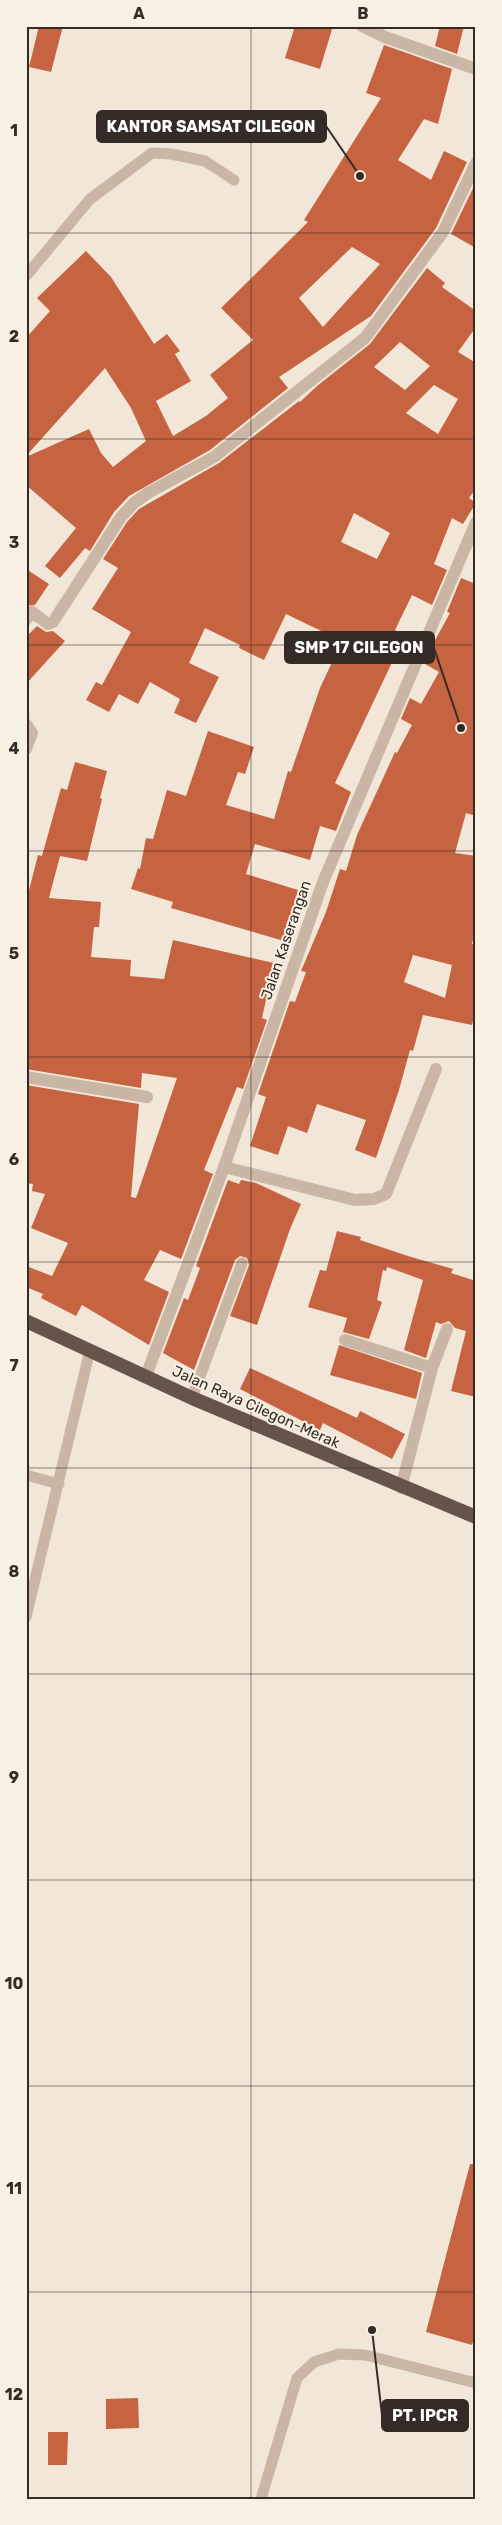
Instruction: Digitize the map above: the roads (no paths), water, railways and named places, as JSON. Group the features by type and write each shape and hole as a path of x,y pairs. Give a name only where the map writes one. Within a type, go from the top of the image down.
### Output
{"highway":[{"name":"Jalan Raya Cilegon-Merak","path":"26,1321 192,1398 401,1488 476,1517"}],"street":[{"path":"362,26 385,37 476,70"},
{"path":"28,613 48,624 53,622 121,518 134,503 214,457 365,338 443,232 476,163"},
{"name":"Jalan Kaserangan","path":"146,1376 224,1167 323,882 476,522"},
{"path":"26,724 32,733 26,749"},
{"path":"224,1167 355,1200 374,1199 386,1194 436,1070"},
{"path":"26,1077 147,1097"},
{"path":"401,1488 432,1368 447,1329"},
{"path":"345,1340 432,1368"}],"lane":[{"path":"26,276 90,199 152,153 171,154 205,161 234,180"},
{"path":"192,1398 242,1263"},
{"path":"26,1616 90,1350"},
{"path":"26,1475 59,1484"},
{"path":"261,2499 297,2378 314,2362 339,2354 366,2355 476,2383"}],"place":[{"name":"KANTOR SAMSAT CILEGON","path":"360,176"},
{"name":"SMP 17 CILEGON","path":"461,728"},
{"name":"PT. IPCR","path":"372,2330"}]}
